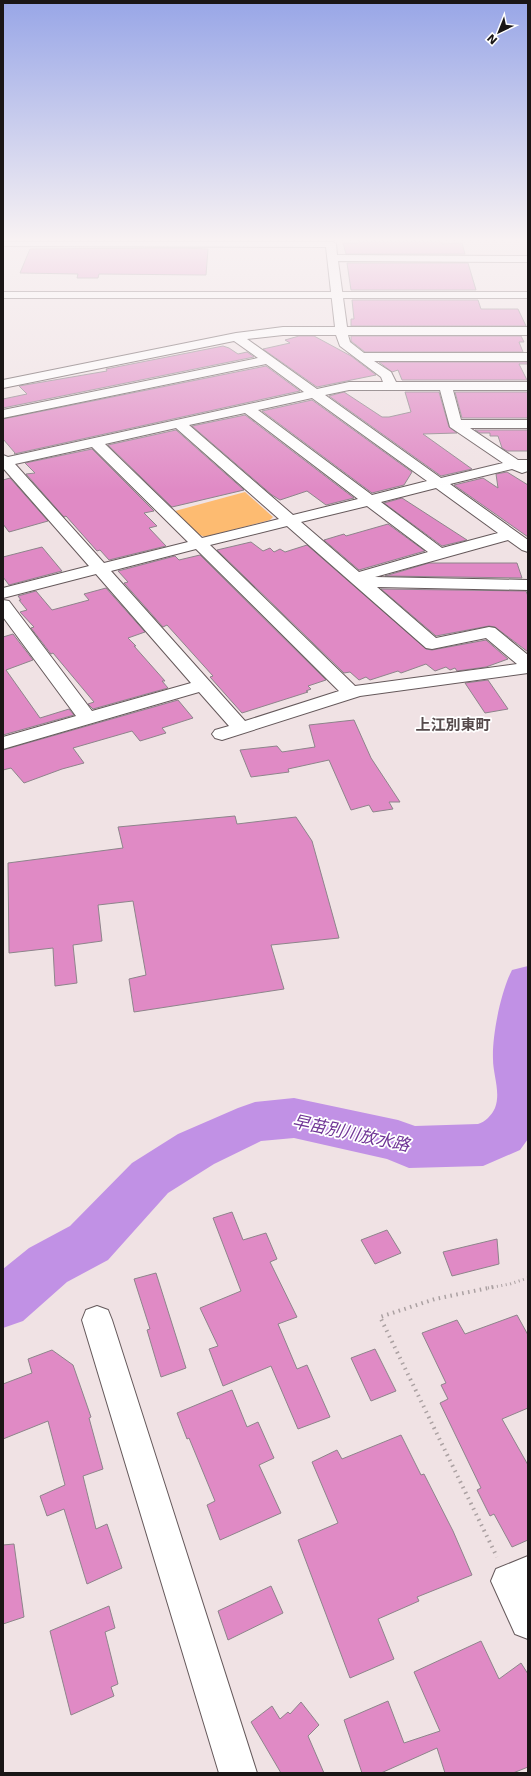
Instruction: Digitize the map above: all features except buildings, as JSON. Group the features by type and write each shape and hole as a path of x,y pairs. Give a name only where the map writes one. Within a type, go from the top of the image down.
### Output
{"street":[{"path":"340,325 344,343 361,358 387,375 391,386"},
{"path":"3,384 236,338 283,331 528,331"},
{"path":"236,338 528,547"},
{"path":"361,358 528,357"},
{"path":"3,414 267,360"},
{"path":"241,728 4,461 315,395 348,386 528,386"},
{"path":"446,386 455,424 521,464 528,473"},
{"path":"248,409 440,554"},
{"path":"179,424 432,644 488,632 528,664"},
{"path":"455,424 528,424"},
{"path":"95,442 352,693"},
{"path":"3,593 369,500 521,464"},
{"path":"359,580 440,554 511,534"},
{"path":"359,580 528,585"},
{"path":"3,605 87,718"},
{"path":"222,734 352,693 528,668"},
{"path":"3,743 202,685"},
{"path":"97,1320 238,1773"},
{"path":"518,1577 528,1621"}],"path":[{"path":"518,1577 380,1317 435,1299 510,1284 528,1278"}],"shaded area":[{"path":"245,492 273,517 270,520 205,537 195,533 175,511"}],"waterway":[{"name":"早苗別川放水路","path":"3,1303 48,1265 89,1243 150,1178 196,1149 255,1122 294,1118 398,1141 409,1147 483,1145 502,1136 519,1113 521,1087 516,1060 517,1036 528,982"}],"district":[{"name":"上江別東町","path":"453,725"}]}
